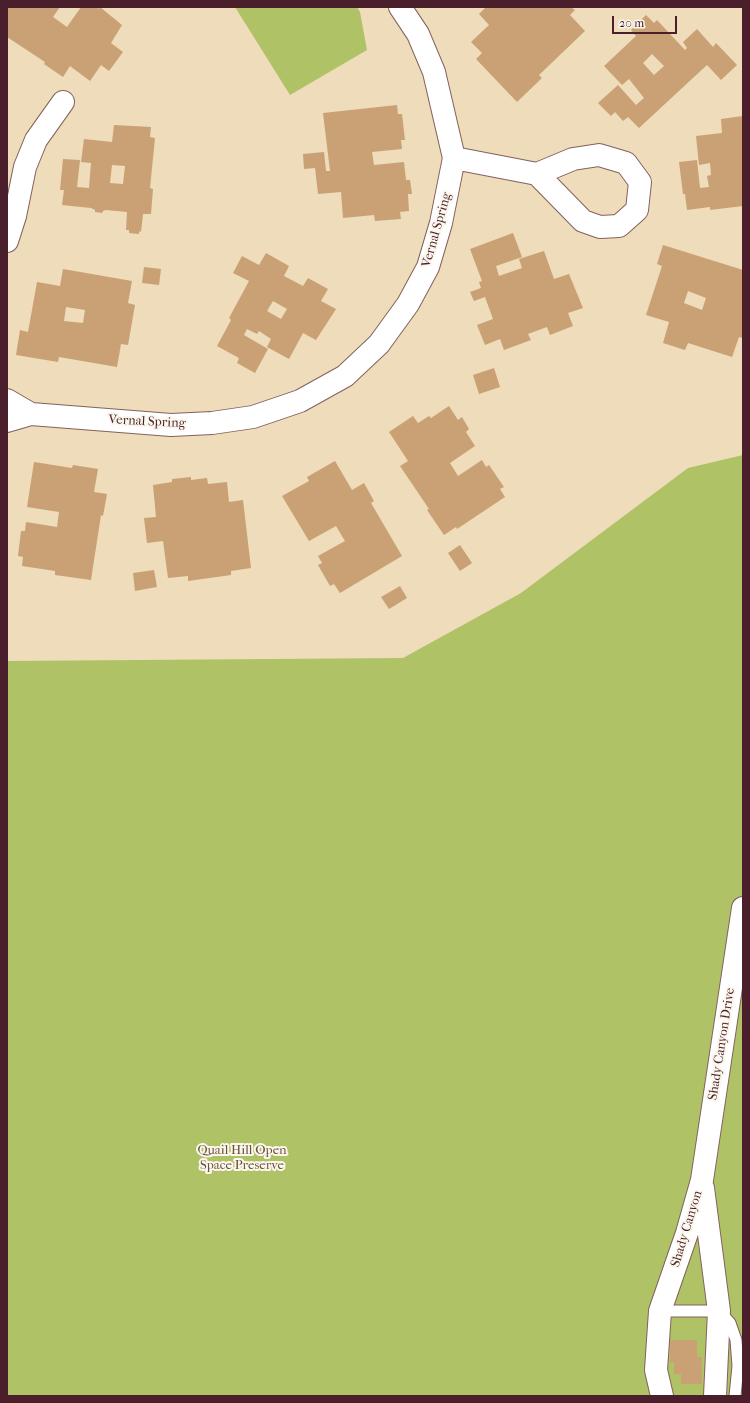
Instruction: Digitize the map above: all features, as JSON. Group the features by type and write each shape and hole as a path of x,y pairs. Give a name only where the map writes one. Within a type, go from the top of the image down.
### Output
{"street":[{"name":"Vernal Spring","path":"7,421 31,414 171,426 212,423 253,417 300,401 345,376 379,344 408,304 428,267 441,223 454,158 434,72 418,34 400,7"},
{"path":"7,242 15,216 25,167 36,140 63,102"},
{"path":"454,158 536,174"},
{"name":"Vernal Spring","path":"7,400 31,414"},
{"name":"Shady Canyon Drive","path":"702,1180 743,908"},
{"name":"Shady Canyon","path":"702,1180 719,1311 715,1396"},
{"name":"Shady Canyon","path":"662,1396 656,1370 660,1311 702,1180"}],"lane":[{"path":"660,1311 719,1311 730,1323 736,1340 738,1366 735,1396"}],"green space":[{"path":"235,7 357,7 360,12 367,50 290,95"},
{"name":"Quail Hill Open Space Preserve","path":"743,455 743,1396 7,1396 7,661 403,658 521,593 688,468"}],"building":[{"path":"8,7 60,7 53,17 67,27 81,7 97,7 99,9 100,7 122,25 111,43 123,52 109,71 101,65 90,81 70,66 63,77 44,64 45,62 7,37"},
{"path":"486,7 571,7 575,10 570,15 585,31 539,75 542,78 517,102 476,59 482,53 471,42 489,25 479,14"},
{"path":"646,15 654,23 657,20 685,50 687,48 683,42 697,29 713,47 716,43 737,65 721,80 707,65 639,128 628,117 623,121 615,112 611,116 598,103 618,85 636,105 644,98 629,79 622,85 604,66 636,36 631,30","holes":["652,54 664,66 654,75 643,63"]},
{"path":"397,105 398,114 402,114 405,140 401,140 402,149 372,152 374,165 404,162 406,180 410,180 412,194 408,194 409,211 400,212 401,219 375,221 374,215 343,218 341,192 318,194 315,168 304,169 303,154 324,152 326,171 330,171 323,113"},
{"path":"743,116 743,206 710,210 710,207 687,210 685,194 683,194 679,162 697,160 700,188 709,187 707,176 711,175 710,163 699,165 696,136 722,133 721,119"},
{"path":"114,125 151,127 150,137 155,138 150,188 153,189 151,214 143,214 141,232 139,231 139,234 129,233 129,230 126,230 127,212 106,210 102,213 95,212 95,210 91,208 62,205 64,190 60,190 63,159 80,160 77,187 89,188 91,163 81,162 84,139 112,142","holes":["112,165 125,166 123,184 110,183"]},
{"path":"513,233 522,257 496,266 499,276 522,268 519,259 544,251 554,279 569,274 583,308 568,313 573,326 550,335 547,327 528,334 531,340 504,350 500,339 485,345 477,325 493,319 485,297 474,301 470,292 481,288 479,282 482,281 470,249"},
{"path":"663,245 743,270 743,338 739,337 732,357 688,343 685,350 663,343 669,322 646,315 662,266 657,264","holes":["688,291 706,298 702,310 684,303"]},
{"path":"266,253 289,266 284,276 303,286 308,278 328,289 321,301 336,309 316,340 303,333 289,359 267,347 271,339 259,331 257,334 247,329 244,335 268,349 255,373 237,363 239,358 217,346 231,320 229,318 249,281 233,273 242,256 259,265","holes":["273,301 287,309 281,319 267,311"]},
{"path":"144,267 161,269 159,285 142,283"},
{"path":"63,269 132,281 128,303 135,305 128,345 121,344 117,367 59,357 58,362 16,355 20,330 28,332 37,282 60,286","holes":["66,307 85,310 83,323 64,321"]},
{"path":"494,368 500,387 479,394 473,375"},
{"path":"449,406 458,420 462,417 469,429 466,432 475,446 450,463 458,476 482,460 486,467 489,465 504,487 500,489 505,497 457,529 456,527 444,535 427,510 429,509 400,466 408,461 389,432 413,416 418,423 429,416 431,418"},
{"path":"335,461 352,490 364,483 374,501 371,503 402,556 340,593 334,584 330,586 318,565 322,563 318,556 345,541 336,526 309,541 282,496 309,481 307,477"},
{"path":"34,462 72,468 73,465 98,469 94,492 107,494 103,516 101,515 91,580 55,575 55,571 22,566 23,557 18,556 21,531 25,531 26,522 57,527 59,512 27,507"},
{"path":"191,477 191,480 207,478 208,484 227,482 229,502 243,500 251,568 231,571 231,575 188,581 188,576 168,578 163,541 147,543 144,518 156,517 153,485 172,482 172,479"},
{"path":"460,545 472,563 460,571 448,553"},
{"path":"154,570 157,587 135,591 133,573"},
{"path":"400,586 407,598 389,609 381,597"},
{"path":"670,1340 697,1340 697,1357 702,1357 702,1384 681,1384 681,1374 674,1374 674,1362 670,1363"}]}
